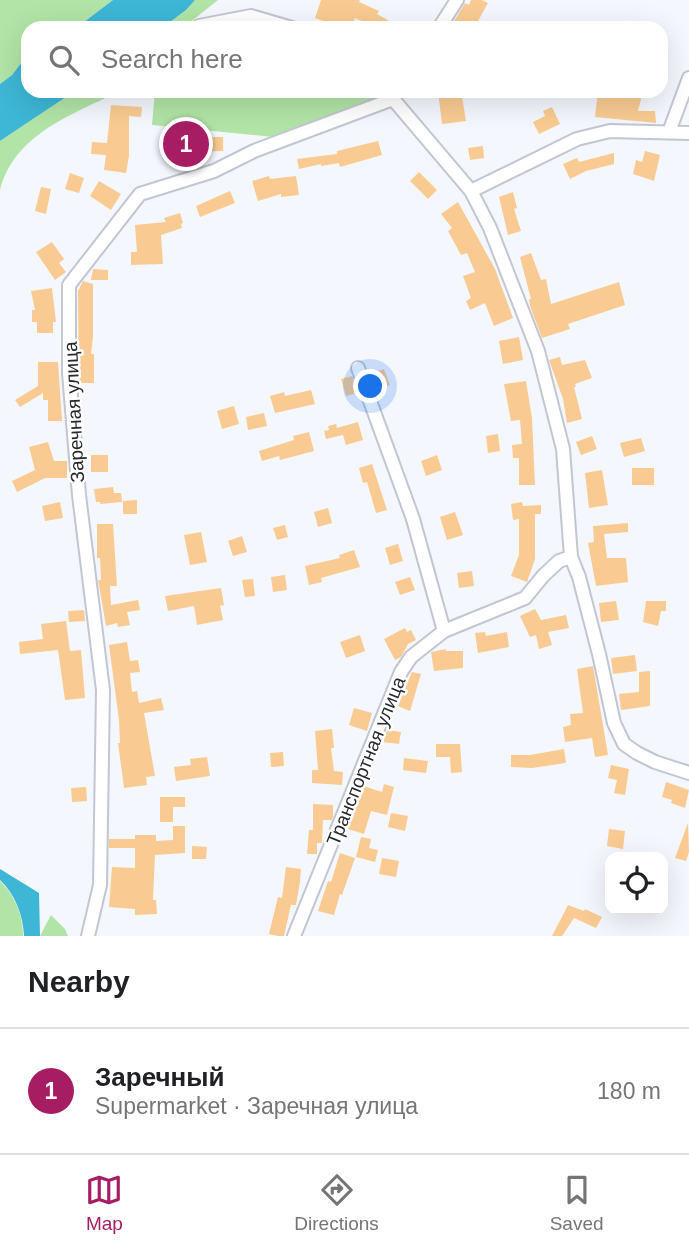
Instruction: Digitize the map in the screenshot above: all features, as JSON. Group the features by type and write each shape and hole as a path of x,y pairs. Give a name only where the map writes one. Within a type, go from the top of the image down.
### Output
{"street":[{"path":"444,21 457,0"},
{"path":"224,21 250,16 268,21"},
{"path":"669,132 689,78"},
{"name":"Заречная улица","path":"88,936 100,885 103,690 79,495 69,373 69,285 140,194 214,172 254,150 382,98"},
{"path":"395,98 471,191 491,228 538,351 563,449 571,556 596,641 614,723 624,744 637,753 689,773"},
{"path":"471,191 577,139 610,131 689,134"},
{"path":"358,368 413,519 444,631"},
{"name":"Транспортная улица","path":"293,936 401,672 411,657 444,631 525,598 559,561 571,556"}],"green space":[{"path":"0,0 113,0 85,21 21,21 21,63 0,84"},
{"path":"195,0 218,0 192,21 171,21"},
{"path":"64,98 106,98 61,120 30,142 17,155 7,171 0,190 0,141"},
{"path":"154,98 387,98 273,137 152,125"},
{"path":"0,881 17,906 23,936 0,936"},
{"path":"51,915 65,929 68,936 40,936"}],"water":[{"path":"113,0 195,0 171,21 85,21"},
{"path":"21,63 21,98 64,98 0,141 0,84"},
{"path":"0,869 39,893 40,936 24,936 20,913 14,898 0,880"}],"building":[{"path":"321,0 360,0 359,2 379,11 377,14 390,21 362,21 355,18 354,21 323,21 315,18"},
{"path":"471,0 488,3 478,21 454,21 465,3 469,5"},
{"path":"439,98 462,98 466,121 442,124"},
{"path":"597,98 641,98 638,111 655,111 656,123 595,117"},
{"path":"111,105 142,107 141,117 129,116 129,156 126,173 104,170 106,155 91,154 92,142 107,143"},
{"path":"552,107 560,124 539,134 533,122 545,116 543,111"},
{"path":"172,132 200,132 200,137 223,137 223,151 172,152"},
{"path":"378,141 382,155 340,167 339,163 299,169 297,159 337,154 337,151"},
{"path":"483,146 484,158 470,160 468,148"},
{"path":"645,151 660,155 654,181 633,174 636,160 642,162"},
{"path":"614,153 614,164 586,171 570,179 563,164 577,158 579,162"},
{"path":"419,172 437,190 428,199 410,181"},
{"path":"70,173 84,178 79,193 65,189"},
{"path":"269,176 270,179 296,176 299,195 281,197 281,194 258,201 252,181"},
{"path":"99,181 121,194 111,210 90,196"},
{"path":"41,187 51,189 46,214 35,211"},
{"path":"230,191 235,203 200,217 196,206"},
{"path":"513,192 517,208 514,209 521,231 508,235 499,197"},
{"path":"458,202 495,269 513,318 494,326 485,303 470,310 466,301 471,298 463,276 475,272 467,253 461,255 448,231 452,228 441,214"},
{"path":"180,213 182,228 161,235 163,264 131,265 131,252 137,252 135,225 166,222 164,218"},
{"path":"52,242 64,259 59,263 66,272 55,280 36,252"},
{"path":"531,253 541,280 546,279 551,304 619,282 625,305 568,324 570,329 542,338 530,306 531,299 520,257"},
{"path":"93,269 108,270 108,280 91,280"},
{"path":"83,281 93,284 91,354 94,354 94,383 79,383 78,291"},
{"path":"52,288 56,322 53,322 53,333 37,333 37,322 32,322 32,310 35,310 31,291"},
{"path":"519,337 523,360 503,364 499,341"},
{"path":"560,357 562,365 585,360 592,378 575,384 582,419 567,423 563,399 549,360"},
{"path":"38,362 58,362 62,421 48,421 48,400 43,400 43,393 20,407 15,400 38,386"},
{"path":"384,369 390,385 376,390 370,374"},
{"path":"352,376 358,393 346,396 341,379"},
{"path":"526,381 532,418 535,485 519,485 519,458 513,458 512,445 522,444 520,420 511,421 504,384"},
{"path":"311,390 315,404 275,413 270,396 284,392 285,396"},
{"path":"234,406 239,424 222,429 217,411"},
{"path":"264,413 267,426 248,430 246,417"},
{"path":"358,422 363,440 346,445 343,435 326,439 324,431 329,430 328,426 336,424 337,428"},
{"path":"309,432 314,451 280,460 279,456 262,461 259,451 294,440 293,436"},
{"path":"498,434 500,451 488,453 486,436"},
{"path":"592,436 597,449 581,455 576,442"},
{"path":"641,438 645,451 624,457 620,443"},
{"path":"48,442 54,461 67,461 67,478 45,478 17,492 12,481 35,470 29,447"},
{"path":"91,455 108,455 108,472 91,472"},
{"path":"437,455 442,470 426,476 421,461"},
{"path":"372,464 387,510 376,513 367,482 363,483 359,468"},
{"path":"632,468 654,468 654,485 632,485"},
{"path":"602,470 608,505 589,508 585,473"},
{"path":"113,487 114,493 121,493 122,502 96,502 94,489"},
{"path":"137,500 137,514 123,514 123,501"},
{"path":"60,502 63,518 45,521 42,506"},
{"path":"522,502 523,506 541,505 541,514 535,514 535,559 527,582 511,576 519,555 519,519 513,520 511,504"},
{"path":"328,508 332,523 318,527 314,512"},
{"path":"455,512 463,535 447,540 440,517"},
{"path":"628,523 628,532 604,534 607,558 626,558 628,582 596,586 588,543 594,542 593,526"},
{"path":"97,524 113,524 117,586 110,586 111,605 138,600 140,610 127,612 130,625 118,627 117,623 106,626 98,580 101,580 100,558 97,558"},
{"path":"285,525 288,537 277,540 273,528"},
{"path":"201,532 207,562 190,565 184,535"},
{"path":"242,536 247,552 233,556 228,541"},
{"path":"398,544 403,561 390,565 385,548"},
{"path":"354,550 360,567 321,578 322,582 309,585 305,566 340,558 339,555"},
{"path":"472,571 474,586 459,588 457,573"},
{"path":"285,575 287,590 273,592 271,577"},
{"path":"410,577 415,590 400,595 395,582"},
{"path":"253,579 255,596 245,597 242,580"},
{"path":"221,588 224,605 220,606 223,620 197,625 194,606 168,611 165,596"},
{"path":"616,601 619,620 601,622 599,603"},
{"path":"646,601 666,601 666,611 661,611 658,626 643,622"},
{"path":"535,609 541,620 566,615 569,628 548,632 552,645 539,649 536,635 530,637 520,616"},
{"path":"84,610 85,621 69,622 68,611"},
{"path":"66,621 70,651 81,650 85,698 65,700 58,650 20,654 19,642 43,639 41,624"},
{"path":"405,628 407,632 411,630 416,640 408,644 401,657 395,660 384,639"},
{"path":"485,632 486,636 507,632 509,647 478,653 475,633"},
{"path":"360,635 365,651 346,658 340,642"},
{"path":"127,642 130,661 138,660 140,672 130,673 132,692 137,691 139,703 161,698 164,710 144,713 155,776 146,777 147,785 124,788 118,743 119,720 109,645"},
{"path":"446,649 463,651 463,668 434,671 431,652"},
{"path":"635,655 637,671 613,674 611,658"},
{"path":"593,666 608,755 595,757 592,738 565,742 563,727 571,725 570,714 583,713 577,669"},
{"path":"650,671 650,706 621,710 619,694 639,692 639,672"},
{"path":"412,672 421,674 410,711 398,706"},
{"path":"354,708 372,713 367,731 349,725"},
{"path":"332,729 334,771 343,772 342,785 312,783 312,770 318,770 315,731"},
{"path":"387,730 401,732 399,744 383,742"},
{"path":"436,744 460,744 462,772 451,773 450,757 436,757"},
{"path":"564,749 566,763 532,768 511,767 511,755 530,755"},
{"path":"283,752 284,766 271,767 270,753"},
{"path":"207,757 210,776 176,781 174,767 191,765 190,759"},
{"path":"404,758 428,761 426,773 403,770"},
{"path":"611,765 629,769 625,795 614,793 617,780 608,778"},
{"path":"666,782 689,790 685,808 662,797"},
{"path":"384,784 394,787 387,815 371,811 364,834 348,829 364,786 382,792"},
{"path":"86,787 87,801 72,802 71,788"},
{"path":"160,797 185,797 185,807 173,807 173,822 160,822"},
{"path":"313,804 333,805 333,817 332,820 323,820 322,843 317,843 317,854 307,854 309,830 313,830"},
{"path":"391,813 408,816 405,831 388,827"},
{"path":"688,823 689,852 686,861 675,858"},
{"path":"173,826 185,826 185,853 155,855 153,900 156,900 157,914 135,915 135,909 109,907 112,867 135,868 135,848 109,848 109,839 135,839 135,835 156,835 156,841 173,840"},
{"path":"609,829 625,831 623,849 607,846"},
{"path":"361,837 371,839 369,848 378,850 375,862 356,857"},
{"path":"192,846 207,847 206,859 192,859"},
{"path":"340,853 355,858 334,915 318,911"},
{"path":"382,858 399,861 396,877 379,874"},
{"path":"286,867 301,869 300,882 296,905 291,905 284,936 278,936 269,934 278,897 282,898"},
{"path":"568,905 602,917 596,928 574,918 562,936 552,936"}],"place":[{"name":"Заречный","path":"186,144"}]}
